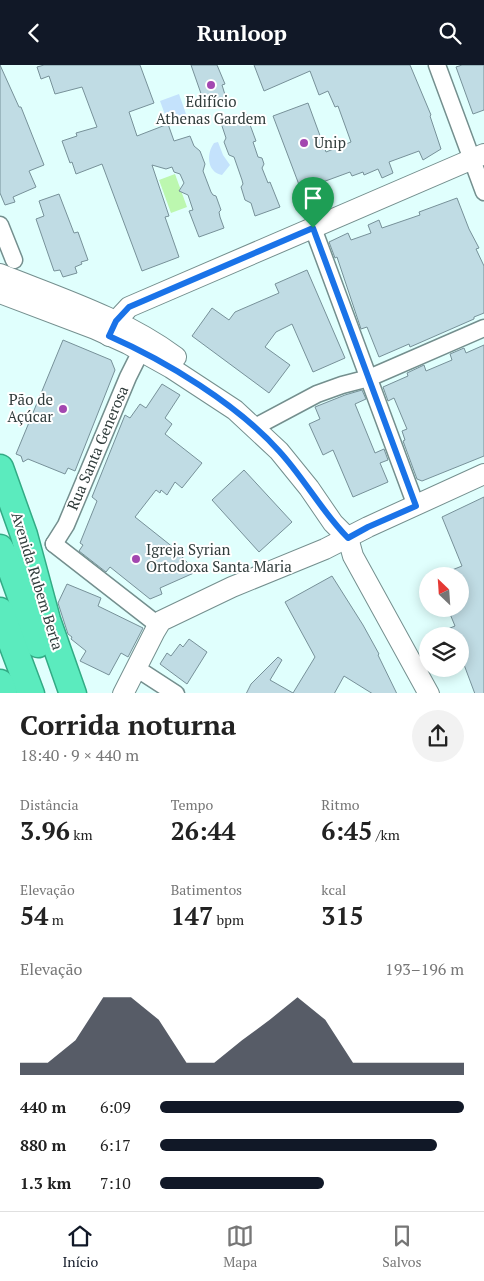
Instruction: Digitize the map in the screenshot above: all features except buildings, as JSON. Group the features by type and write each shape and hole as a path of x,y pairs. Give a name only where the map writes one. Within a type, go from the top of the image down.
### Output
{"highway":[{"name":"Avenida Rubem Berta","path":"0,468 29,551 47,620 73,693"},
{"path":"0,548 11,569 31,627 58,693"},
{"path":"0,611 31,693"},
{"path":"0,683 4,693"}],"street":[{"path":"437,65 478,156 484,191"},
{"path":"112,329 129,307 478,156"},
{"path":"0,225 7,267 112,329 141,351 171,368 235,410 279,451 309,488 333,523 348,538 363,549 441,693"},
{"path":"313,228 416,506"},
{"path":"0,293 112,329 140,333 222,393 235,410"},
{"path":"255,427 317,394 369,378 484,328"},
{"name":"Rua Santa Generosa","path":"54,544 66,525 128,377 141,351"},
{"path":"123,693 158,625 171,616 348,538 484,474"},
{"path":"348,538 353,556 429,693"},
{"path":"29,551 54,544 158,625"},
{"path":"136,668 176,693"}],"green space":[{"path":"175,174 187,207 171,213 159,180"}],"water":[{"path":"179,94 186,114 167,120 160,101"},
{"path":"218,142 223,155 230,165 222,175 213,170 209,162 211,147 214,143"}],"place":[{"name":"Edifício Athenas Gardem","path":"211,85"},
{"name":"Unip","path":"304,143"},
{"name":"Pão de Açúcar","path":"63,409"},
{"name":"Igreja Syrian Ortodoxa Santa Maria","path":"136,559"}],"route":[{"path":"313,228 416,506 348,538 333,523 309,488 279,451 235,410 171,368 128,344 109,336 116,321 129,307 313,228"}]}
